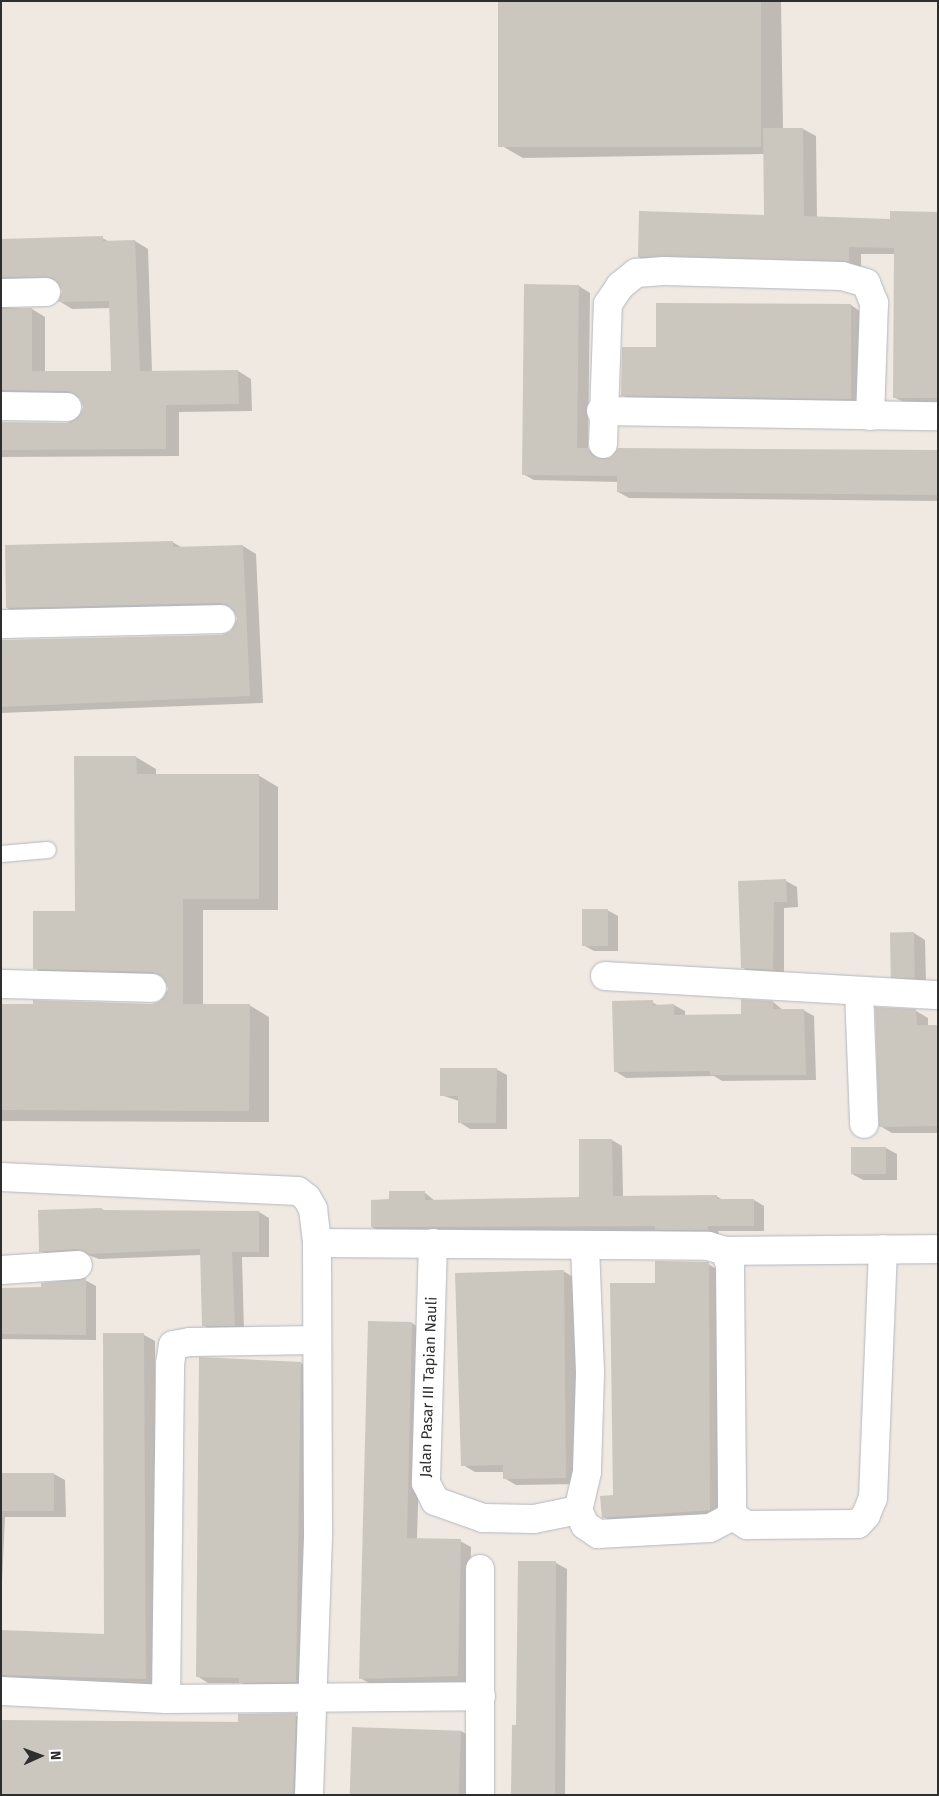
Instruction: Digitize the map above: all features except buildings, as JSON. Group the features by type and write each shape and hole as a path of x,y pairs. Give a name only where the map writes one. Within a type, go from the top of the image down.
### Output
{"street":[{"path":"602,444 601,412 608,304 620,286 636,273 664,271 842,276 866,283 874,303 870,416"},
{"path":"1,293 46,292"},
{"path":"1,406 67,406"},
{"path":"601,412 938,416"},
{"path":"1,624 221,619"},
{"path":"605,976 938,995"},
{"path":"1,984 152,988"},
{"path":"859,991 864,1124"},
{"path":"1,1177 298,1190 307,1198 313,1210 317,1243 318,1531 309,1795"},
{"path":"317,1243 433,1243 585,1247 708,1246 725,1251 938,1248"},
{"name":"Jalan Pasar III Tapian Nauli","path":"433,1243 426,1483 435,1501 482,1518 534,1519 578,1510"},
{"path":"585,1247 590,1374 587,1472 578,1510 585,1525 598,1534 710,1528 733,1516"},
{"path":"733,1516 747,1525 765,1525 858,1524 866,1515 873,1498 882,1249"},
{"path":"725,1251 730,1265 733,1516"},
{"path":"1,1270 78,1265"},
{"path":"166,1700 170,1364 173,1345 190,1342 317,1340"},
{"path":"480,1569 480,1795"},
{"path":"1,1690 166,1700 481,1696"}],"lane":[{"path":"1,854 48,850"}]}
